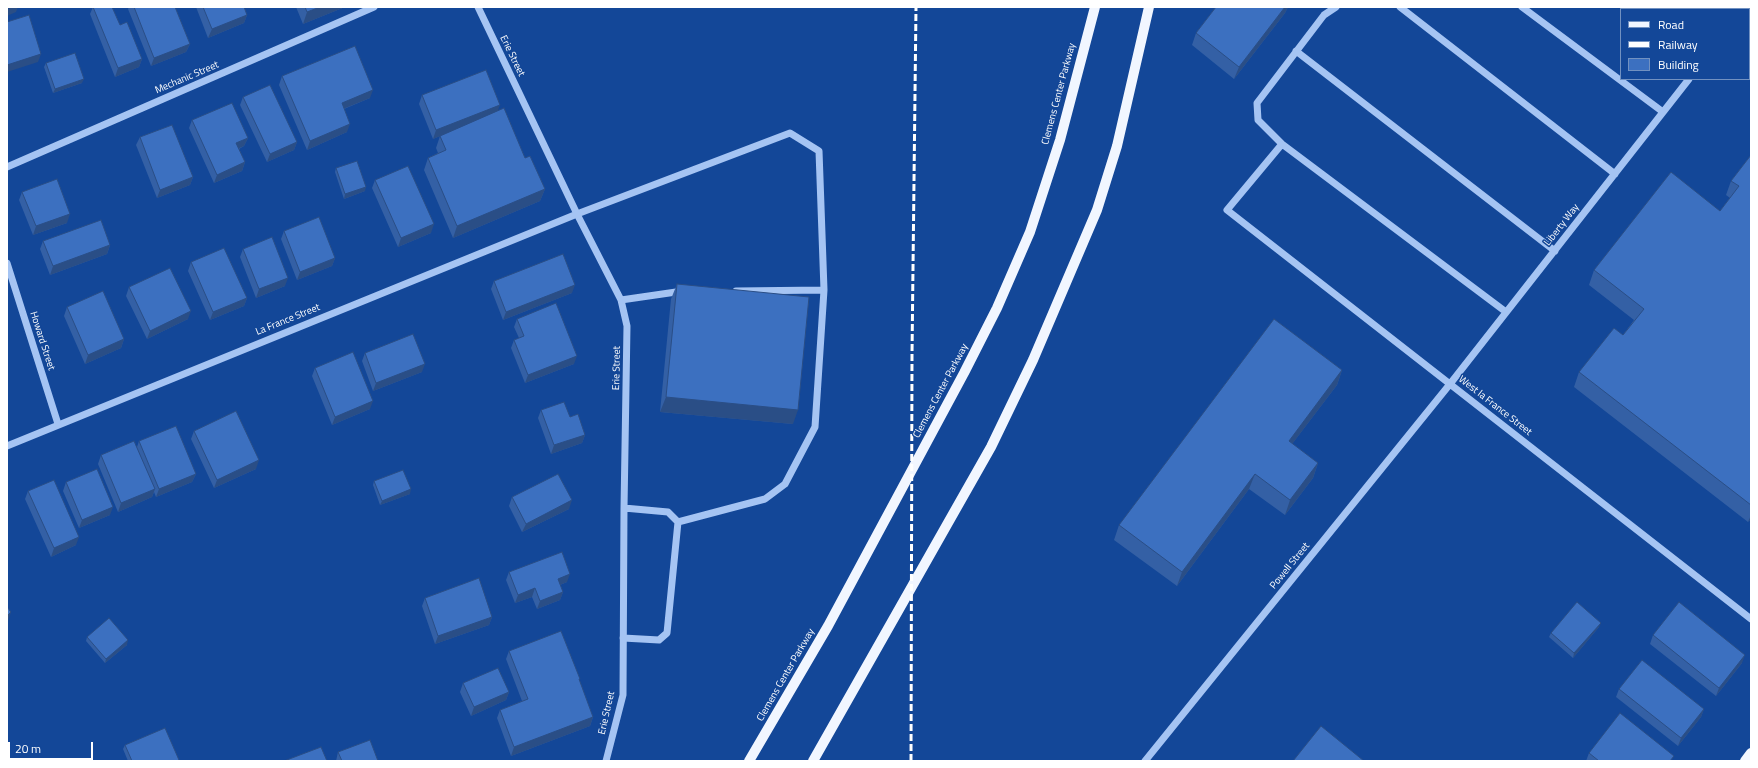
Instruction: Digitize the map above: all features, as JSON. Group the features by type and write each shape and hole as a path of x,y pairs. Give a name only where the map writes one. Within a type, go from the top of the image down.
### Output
{"main road":[{"name":"Clemens Center Parkway","path":"749,761 828,626 964,373 997,308 1030,232 1056,154 1095,7"},
{"path":"813,761 991,446 1033,360 1097,210 1116,146 1149,7"},
{"path":"1745,761 1751,753"}],"street":[{"name":"Mechanic Street","path":"7,167 374,7"},
{"name":"Erie Street","path":"478,7 577,214 621,300 627,326 623,695 606,761"},
{"path":"1336,7 1324,15 1257,103 1258,120 1282,144 1506,312"},
{"path":"1400,7 1615,174"},
{"path":"1522,7 1663,112"},
{"path":"1296,51 1554,251"},
{"name":"Liberty Way","path":"1450,384 1688,80"},
{"name":"La France Street","path":"7,446 577,214 790,133 819,151 824,290"},
{"name":"West la France Street","path":"1282,144 1227,210 1751,619"},
{"name":"Howard Street","path":"7,263 58,424"},
{"path":"678,522 765,498 785,484 816,427 824,290 724,291"},
{"path":"621,300 694,291"},
{"name":"Powell Street","path":"1145,761 1450,384"},
{"path":"624,508 668,512 678,522"},
{"path":"623,638 659,640 667,633 678,522"}],"building":[{"path":"93,7 112,7 120,25 127,22 142,59 118,68"},
{"path":"134,7 175,7 190,44 154,58"},
{"path":"203,7 244,7 247,15 212,29"},
{"path":"305,7 320,7 307,12"},
{"path":"1216,7 1285,7 1239,67 1196,33"},
{"path":"29,15 41,54 7,65 7,22"},
{"path":"355,46 373,90 342,103 350,124 310,141 282,76"},
{"path":"75,53 84,79 55,89 46,63"},
{"path":"486,70 500,105 436,130 422,95"},
{"path":"270,85 297,142 270,154 243,97"},
{"path":"232,103 248,138 236,143 245,162 217,175 192,120"},
{"path":"504,108 525,158 530,156 545,189 457,226 428,158 446,150 440,136"},
{"path":"172,125 193,177 160,190 140,137"},
{"path":"1751,155 1751,505 1579,372 1614,328 1623,335 1644,309 1594,270 1671,172 1720,211 1739,186 1731,181"},
{"path":"357,161 366,187 345,194 336,168"},
{"path":"408,166 434,224 401,238 375,180"},
{"path":"57,179 70,214 36,226 22,192"},
{"path":"319,217 335,258 300,272 284,231"},
{"path":"101,220 110,245 53,266 43,241"},
{"path":"272,237 288,278 259,289 243,249"},
{"path":"224,248 247,298 213,312 191,262"},
{"path":"563,254 575,285 506,312 494,281"},
{"path":"170,268 191,311 150,331 129,287"},
{"path":"677,284 809,297 798,410 666,397"},
{"path":"103,291 124,339 88,355 67,307"},
{"path":"556,303 577,356 528,375 514,340 524,336 517,319"},
{"path":"1274,319 1342,370 1289,441 1318,463 1290,500 1255,474 1182,572 1119,525"},
{"path":"413,334 425,364 376,383 365,353"},
{"path":"353,352 373,401 335,417 315,368"},
{"path":"564,402 570,417 578,414 585,435 554,445 541,410"},
{"path":"236,411 259,460 217,480 194,431"},
{"path":"176,426 196,474 159,489 139,441"},
{"path":"134,441 155,489 121,503 101,455"},
{"path":"97,469 113,507 82,520 66,482"},
{"path":"403,470 411,489 382,501 374,481"},
{"path":"558,474 572,500 526,524 512,497"},
{"path":"54,480 79,537 54,548 28,491"},
{"path":"562,552 570,574 558,579 563,592 540,601 535,588 518,595 509,572"},
{"path":"479,578 492,617 438,636 425,598"},
{"path":"1577,602 1601,623 1574,653 1551,633"},
{"path":"1679,602 1745,655 1719,688 1653,635"},
{"path":"7,607 11,612 7,616"},
{"path":"109,618 128,640 106,659 87,637"},
{"path":"561,631 593,717 514,747 500,710 528,699 509,651"},
{"path":"1642,660 1704,709 1681,738 1619,689"},
{"path":"498,668 509,692 474,707 463,683"},
{"path":"1620,713 1674,756 1670,761 1599,761 1589,753"},
{"path":"1321,726 1364,761 1293,761"},
{"path":"165,728 179,760 132,761 125,745"},
{"path":"370,740 378,761 342,761 338,752"},
{"path":"321,747 327,761 284,761"}],"railway":[{"path":"911,761 912,355 916,7"}]}
